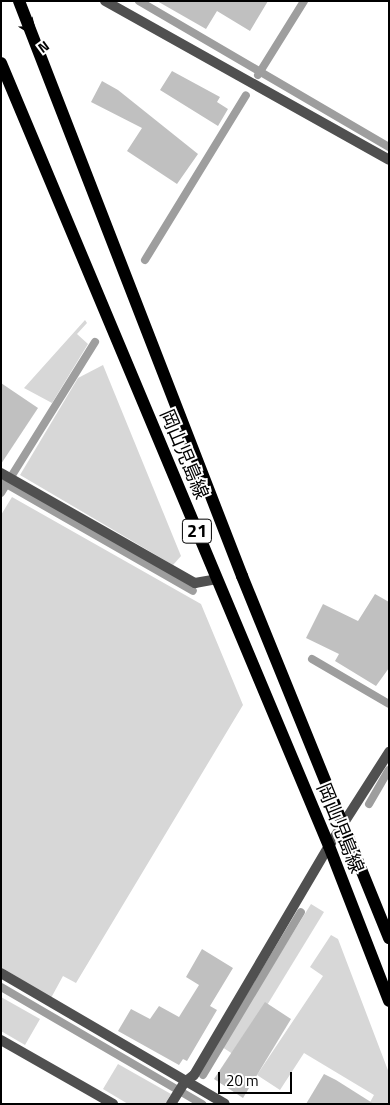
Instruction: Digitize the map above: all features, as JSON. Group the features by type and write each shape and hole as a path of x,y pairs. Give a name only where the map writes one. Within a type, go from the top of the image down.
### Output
{"main road":[{"name":"岡山児島線","path":"19,1 242,576 389,938"},
{"name":"岡山児島線","path":"1,62 329,846 389,1000"}],"street":[{"path":"105,1 389,160"},
{"path":"4,474 195,583 217,579"},
{"path":"173,1101 185,1082 194,1075 329,846 389,752"},
{"path":"1,973 225,1104"},
{"path":"1,1040 113,1104"}],"shaded area":[{"path":"85,320 87,323 77,334 88,344 52,403 24,388"},
{"path":"103,365 181,556 173,565 20,475 78,378"},
{"path":"12,497 201,604 243,705 76,983 63,976 51,998 1,967 1,515"},
{"path":"311,904 324,912 236,1056 222,1047"},
{"path":"331,935 338,939 389,1073 389,1104 369,1104 374,1095 304,1053 280,1090 257,1075 323,976 310,967"},
{"path":"1,997 40,1019 25,1045 1,1031"},
{"path":"118,1064 171,1094 165,1104 128,1104 103,1089"}],"building":[{"path":"157,1 268,1 250,31 217,11 206,29"},
{"path":"172,71 220,97 217,102 228,109 218,126 160,90"},
{"path":"102,81 118,90 198,154 177,184 127,151 142,128 91,102"},
{"path":"1,383 38,408 1,464"},
{"path":"375,594 389,602 389,668 376,686 335,661 339,654 306,638 323,604 358,621"},
{"path":"202,949 233,968 210,1006 217,1010 187,1061 183,1059 179,1065 118,1031 131,1009 150,1019 159,1006 179,1017 199,985 186,977"},
{"path":"265,1002 291,1019 243,1098 214,1079"},
{"path":"324,1074 336,1080 374,1104 306,1104"}],"waterway":[{"path":"139,1 389,147"},
{"path":"258,75 304,1"},
{"path":"145,260 246,95"},
{"path":"1,493 95,342"},
{"path":"1,481 193,591"},
{"path":"312,659 389,704"},
{"path":"369,804 389,770"},
{"path":"203,1075 301,912"},
{"path":"1,987 202,1104"}]}
